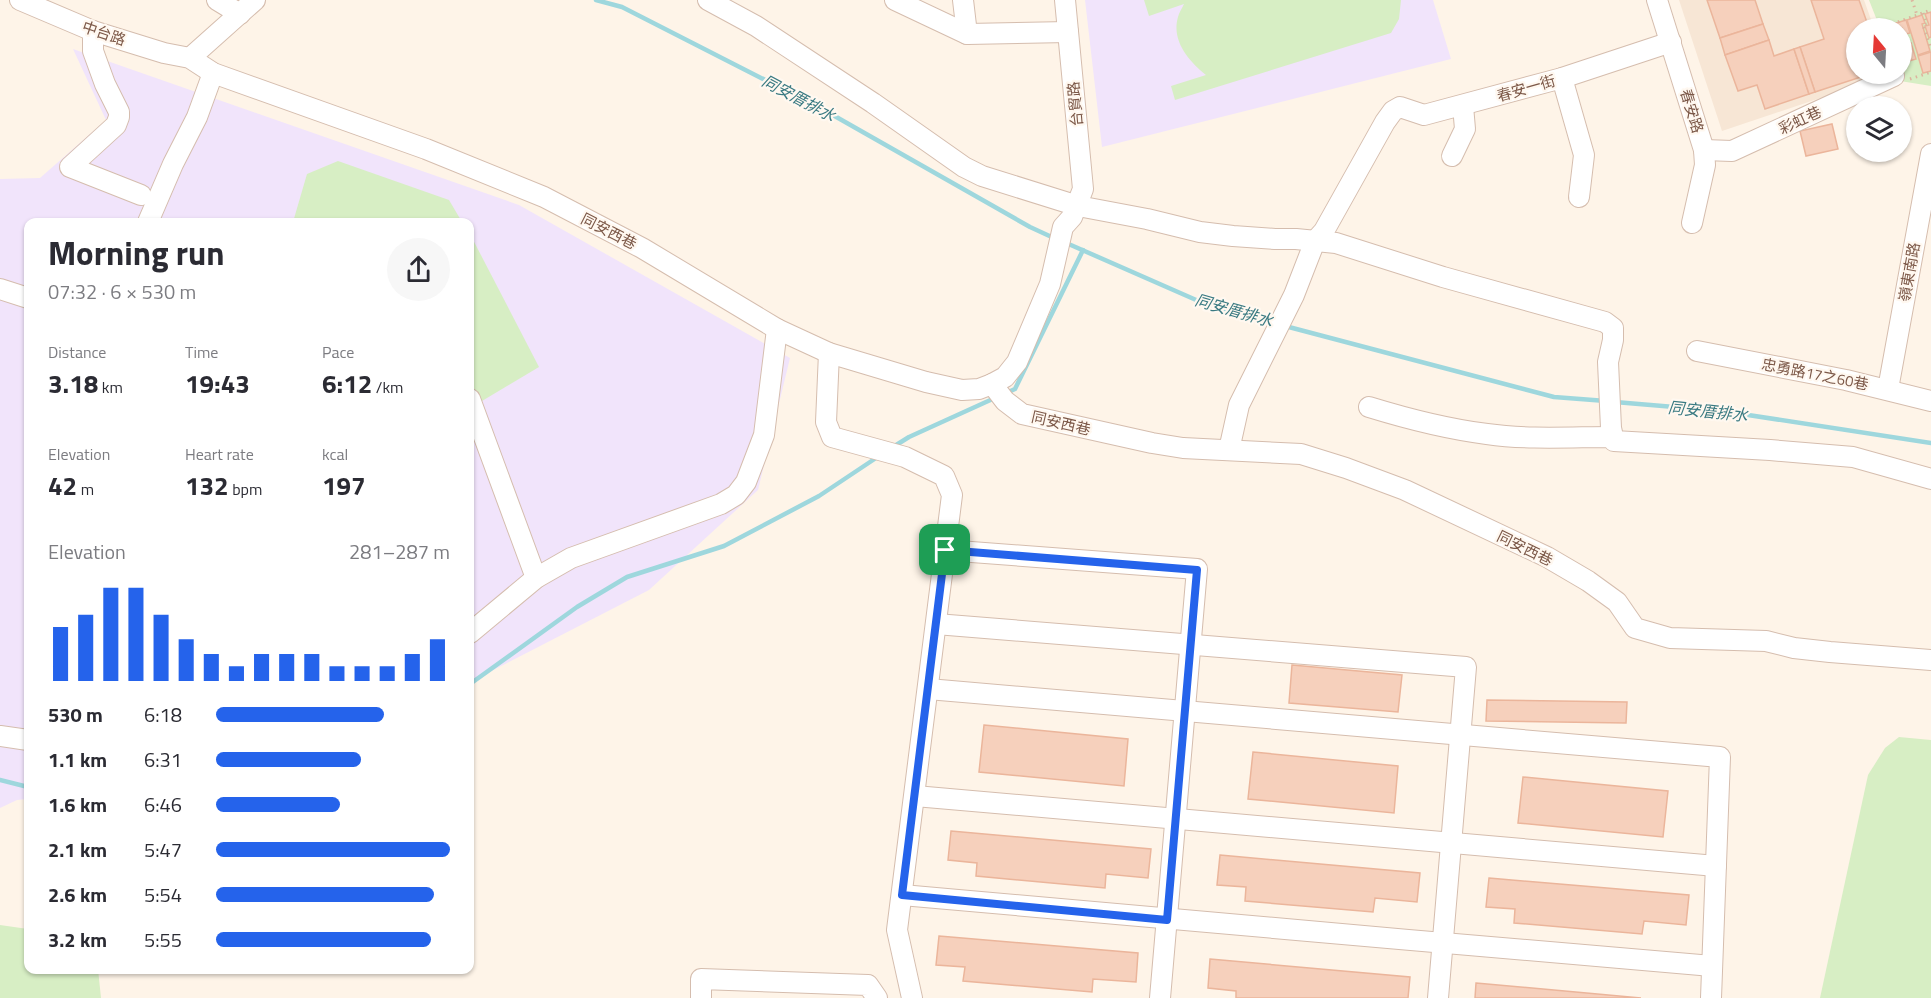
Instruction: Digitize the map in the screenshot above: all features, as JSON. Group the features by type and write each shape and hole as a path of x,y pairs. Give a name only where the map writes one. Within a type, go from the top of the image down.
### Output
{"street":[{"name":"中台路","path":"20,0 93,31 164,53 190,58"},
{"path":"217,0 240,14"},
{"path":"190,58 255,0"},
{"path":"708,0 756,26 873,103 964,167 982,176 1077,206 1200,232 1254,238 1319,236 1443,277 1605,322 1613,328 1608,362 1614,441 1853,457 1931,479"},
{"path":"894,0 967,34 1068,32"},
{"path":"963,0 967,34"},
{"name":"台貿路","path":"1065,0 1083,189 1077,206"},
{"name":"春安路","path":"1657,0 1704,150 1705,165 1692,223"},
{"path":"93,31 93,51 105,84 119,112 119,117 116,124 70,167 141,195"},
{"name":"春安一街","path":"1319,236 1385,122 1393,111 1400,107 1424,115 1463,106 1562,78 1671,42"},
{"name":"同安西巷","path":"190,58 213,74 426,149 544,197 642,248 777,329 829,353 926,382 962,390 979,389 992,384 1005,401 1022,414 1152,443 1183,448 1301,454 1346,468 1405,490 1547,557 1588,581 1617,602 1635,628 1655,634 1670,638 1766,641 1794,648 1931,660"},
{"path":"150,218 173,164 197,117 213,74"},
{"path":"1562,78 1584,155 1579,197"},
{"name":"彩虹巷","path":"1704,150 1732,152 1877,84"},
{"path":"1452,156 1465,129 1463,106"},
{"name":"嶺東南路","path":"1888,389 1931,154"},
{"path":"992,384 1005,376 1017,362 1050,284 1063,227 1072,217 1077,206"},
{"path":"1229,450 1239,405 1294,295 1319,236"},
{"path":"0,289 24,297"},
{"path":"474,630 536,578 571,558 721,504 736,495 746,482 764,435 777,329"},
{"name":"忠勇路17之60巷","path":"1697,351 1888,389 1931,401"},
{"path":"829,353 826,422 832,437 905,457 944,476 952,495 897,930 912,998"},
{"path":"1370,407 1424,423 1489,435 1542,437 1612,432"},
{"path":"474,410 536,578"},
{"path":"945,550 1197,570 1160,998"},
{"path":"936,624 1466,667 1438,998"},
{"path":"928,689 1720,757 1711,998"},
{"path":"0,736 24,739"},
{"path":"915,796 1716,866"},
{"path":"902,895 1712,966"},
{"path":"701,998 702,979 868,985 877,998"}],"path":[{"path":"1911,0 1917,15"},
{"path":"1909,18 1931,10"},
{"path":"1923,13 1927,24 1923,25 1931,49"}],"shaded area":[{"path":"1085,0 1433,0 1451,59 1102,147"},
{"path":"1679,0 1864,0 1870,18 1846,18 1846,84 1862,84 1722,131"},
{"path":"73,49 519,205 790,358 758,490 649,590 474,680 474,218 24,218 24,799 0,808 0,179 40,178 106,120"}],"green space":[{"path":"1144,0 1401,0 1399,19 1391,33 1175,100 1171,86 1206,75 1188,57 1179,42 1176,26 1178,15 1184,4 1149,16"},
{"path":"1869,0 1931,0 1931,86 1912,83 1912,18 1876,18"},
{"path":"338,161 449,200 460,218 294,218 307,174"},
{"path":"474,242 539,367 474,404"},
{"path":"1899,737 1931,740 1931,998 1820,998 1868,775 1885,748"},
{"path":"0,925 24,928 24,974 99,974 101,998 0,998"}],"building":[{"path":"1707,0 1755,0 1763,24 1720,38"},
{"path":"1811,0 1859,0 1865,18 1846,18 1846,82 1815,92 1800,47 1824,39"},
{"path":"1931,12 1931,37 1929,38 1925,26 1929,25 1925,14"},
{"path":"1922,15 1925,23 1922,24 1930,51 1918,55 1912,36 1912,18"},
{"path":"1763,24 1769,40 1725,55 1720,38"},
{"path":"1769,40 1774,56 1794,49 1809,94 1765,109 1757,85 1738,91 1725,55"},
{"path":"1912,46 1916,59 1912,60"},
{"path":"1800,47 1815,92 1809,94 1794,49"},
{"path":"1931,52 1931,71 1923,73 1918,56"},
{"path":"1832,124 1838,149 1806,156 1800,131"},
{"path":"1292,665 1402,675 1398,712 1289,703"},
{"path":"1487,700 1627,702 1626,723 1486,721"},
{"path":"984,725 1128,739 1124,786 979,772"},
{"path":"1253,752 1398,766 1394,813 1248,799"},
{"path":"1523,777 1668,791 1663,837 1518,823"},
{"path":"951,831 1151,849 1148,878 1106,874 1105,888 976,876 977,863 948,860"},
{"path":"1220,855 1420,873 1417,902 1375,898 1373,912 1245,901 1246,887 1217,885"},
{"path":"1489,878 1689,895 1686,925 1644,921 1642,934 1514,923 1515,909 1486,907"},
{"path":"939,936 1138,953 1136,982 1093,979 1092,992 963,981 965,967 936,965"},
{"path":"1210,959 1410,977 1408,998 1236,998 1236,991 1208,988"},
{"path":"1476,983 1641,998 1475,998"}],"waterway":[{"name":"同安厝排水","path":"596,0 622,7 824,110 1030,227 1056,239"},
{"name":"同安厝排水","path":"1064,242 1203,303 1274,323"},
{"path":"1004,394 1015,389 1083,250"},
{"name":"同安厝排水","path":"1285,326 1554,397 1606,401"},
{"path":"893,447 909,437 997,397"},
{"name":"同安厝排水","path":"1615,402 1722,411 1931,443"},
{"path":"474,681 577,607 627,577 724,546 819,496 879,456"},
{"path":"0,780 24,786"}],"route":[{"path":"945,550 1197,570 1167,920 902,895 945,550"}]}
